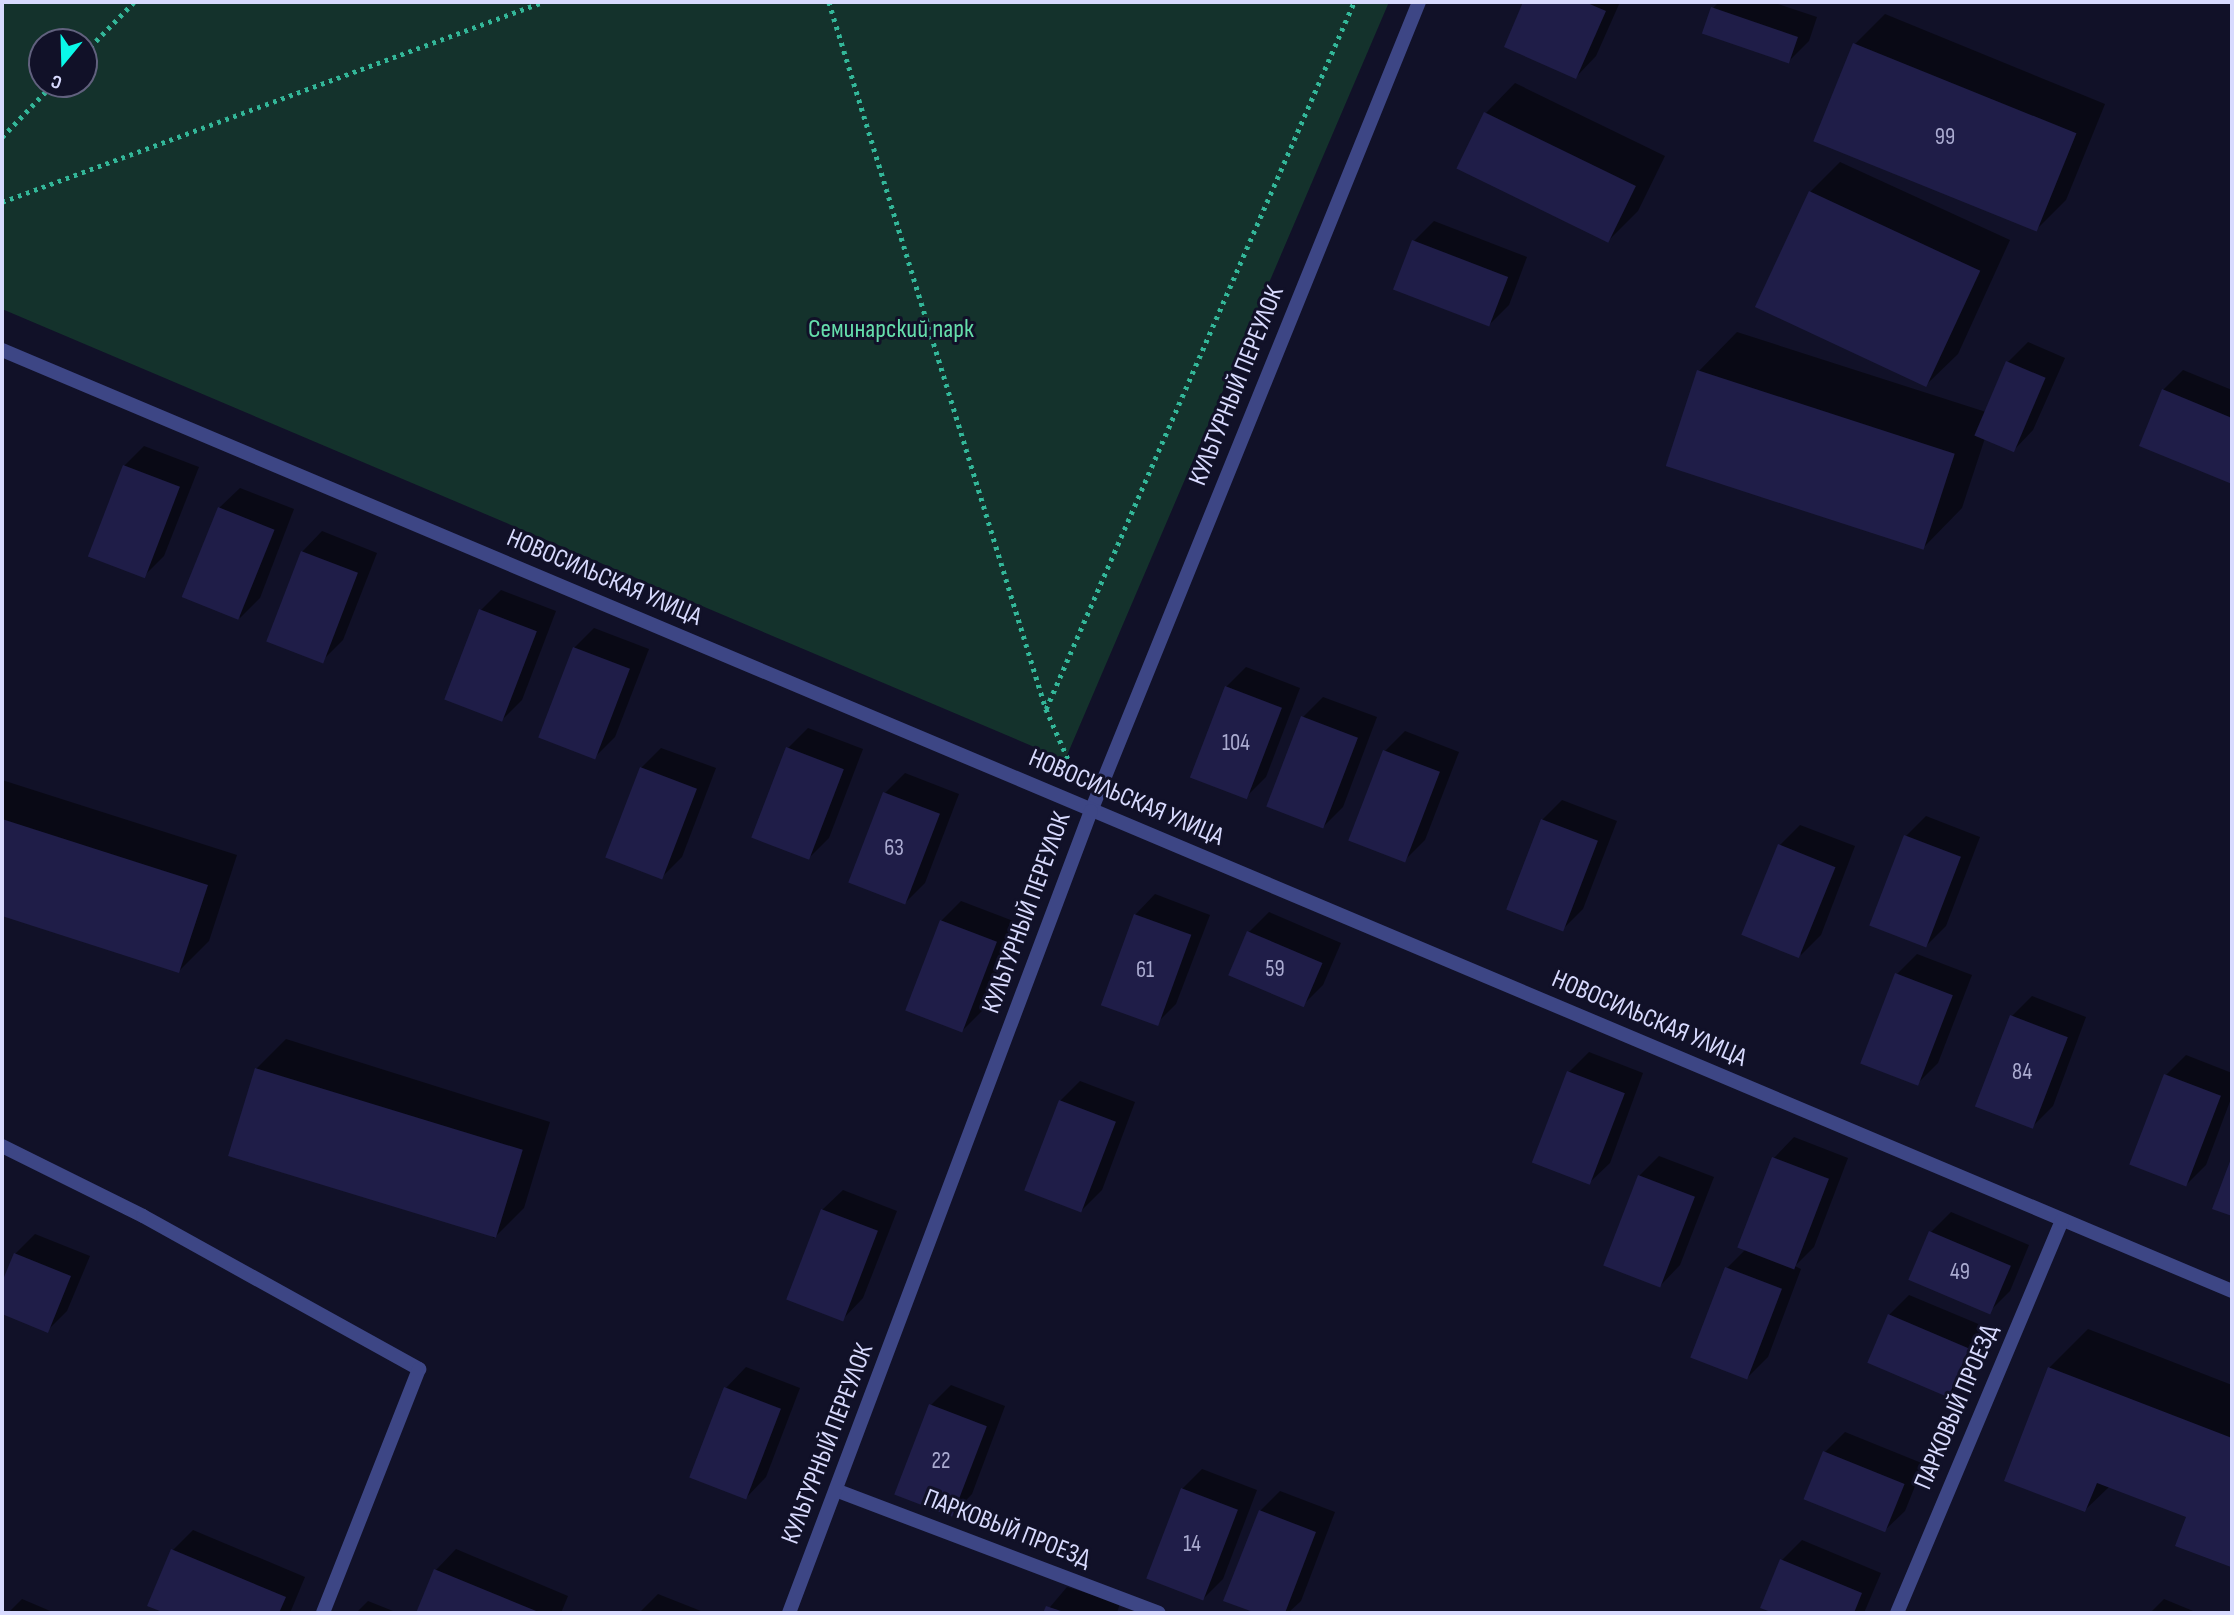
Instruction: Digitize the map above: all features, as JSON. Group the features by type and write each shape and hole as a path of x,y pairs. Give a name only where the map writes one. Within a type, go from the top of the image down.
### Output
{"street":[{"name":"КУЛЬТУРНЫЙ ПЕРЕУЛОК","path":"789,1613 838,1491 1091,811 1419,2"},
{"name":"НОВОСИЛЬСКАЯ УЛИЦА","path":"2,350 2232,1291"},
{"path":"2,1146 143,1216 419,1369 323,1613"},
{"name":"ПАРКОВЫЙ ПРОЕЗД","path":"1897,1613 2062,1220"},
{"name":"ПАРКОВЫЙ ПРОЕЗД","path":"838,1491 1159,1613"}],"path":[{"path":"98,39 134,2"},
{"path":"2,202 542,2"},
{"path":"830,2 1046,709 1091,811"},
{"path":"1046,709 1354,2"},
{"path":"2,137 40,98"}],"green space":[{"name":"Семинарский парк","path":"2,2 1389,2 1065,760 2,309"}],"building":[{"path":"1523,2 1585,2 1606,11 1576,79 1504,47"},
{"path":"1711,7 1798,37 1789,63 1702,33"},
{"path":"1853,43 2076,133 2037,232 1813,141"},
{"path":"1484,112 1636,186 1608,243 1456,169"},
{"path":"1809,191 1980,271 1926,387 1755,307"},
{"path":"1412,240 1508,277 1489,326 1393,289"},
{"path":"2006,361 2046,378 2014,452 1974,436"},
{"path":"1697,370 1955,454 1924,550 1666,466"},
{"path":"2162,389 2232,418 2232,484 2139,446"},
{"path":"123,465 180,487 145,578 88,556"},
{"path":"218,507 275,530 238,620 182,597"},
{"path":"301,551 358,573 323,663 266,642"},
{"path":"479,609 537,631 502,722 444,700"},
{"path":"573,647 630,669 595,759 538,738"},
{"path":"1225,686 1282,708 1247,799 1190,777"},
{"path":"1301,716 1358,738 1323,828 1266,807"},
{"path":"786,747 844,769 809,860 751,838"},
{"path":"1383,750 1440,772 1405,862 1348,841"},
{"path":"640,767 697,789 662,879 605,858"},
{"path":"883,792 940,814 905,904 848,883"},
{"path":"2,819 208,885 179,973 2,916"},
{"path":"1541,819 1598,841 1563,931 1506,910"},
{"path":"1904,835 1961,857 1926,947 1869,926"},
{"path":"1778,844 1835,867 1799,958 1741,935"},
{"path":"1134,914 1191,935 1158,1026 1101,1005"},
{"path":"940,920 997,942 962,1032 905,1011"},
{"path":"1247,931 1322,963 1304,1007 1228,975"},
{"path":"1895,973 1953,995 1918,1086 1860,1064"},
{"path":"2010,1015 2068,1037 2033,1129 1975,1106"},
{"path":"255,1068 523,1150 496,1238 228,1156"},
{"path":"1567,1071 1625,1093 1590,1185 1532,1162"},
{"path":"2164,1074 2221,1096 2186,1186 2129,1165"},
{"path":"1059,1100 1116,1122 1081,1212 1024,1191"},
{"path":"2232,1156 2232,1216 2212,1209"},
{"path":"1772,1157 1829,1179 1794,1269 1737,1248"},
{"path":"1638,1175 1695,1197 1660,1287 1603,1266"},
{"path":"821,1209 878,1231 843,1321 786,1300"},
{"path":"1929,1231 2011,1266 1990,1315 1908,1280"},
{"path":"14,1253 71,1276 48,1333 2,1314 2,1282"},
{"path":"1725,1267 1782,1289 1747,1379 1690,1358"},
{"path":"1888,1314 1969,1348 1948,1397 1867,1363"},
{"path":"2048,1367 2232,1438 2231,1567 2175,1546 2186,1517 2097,1483 2085,1512 2004,1481"},
{"path":"724,1387 781,1409 746,1499 689,1478"},
{"path":"929,1404 987,1426 952,1517 894,1495"},
{"path":"1823,1451 1905,1484 1885,1532 1804,1499"},
{"path":"1181,1488 1238,1510 1203,1600 1146,1579"},
{"path":"1259,1510 1316,1532 1285,1613 1256,1613 1223,1601"},
{"path":"171,1549 286,1597 279,1613 165,1613 147,1606"},
{"path":"1780,1559 1862,1593 1854,1613 1774,1613 1760,1608"},
{"path":"434,1569 541,1613 416,1613"},
{"path":"1046,1606 1067,1613 1043,1613"}]}
